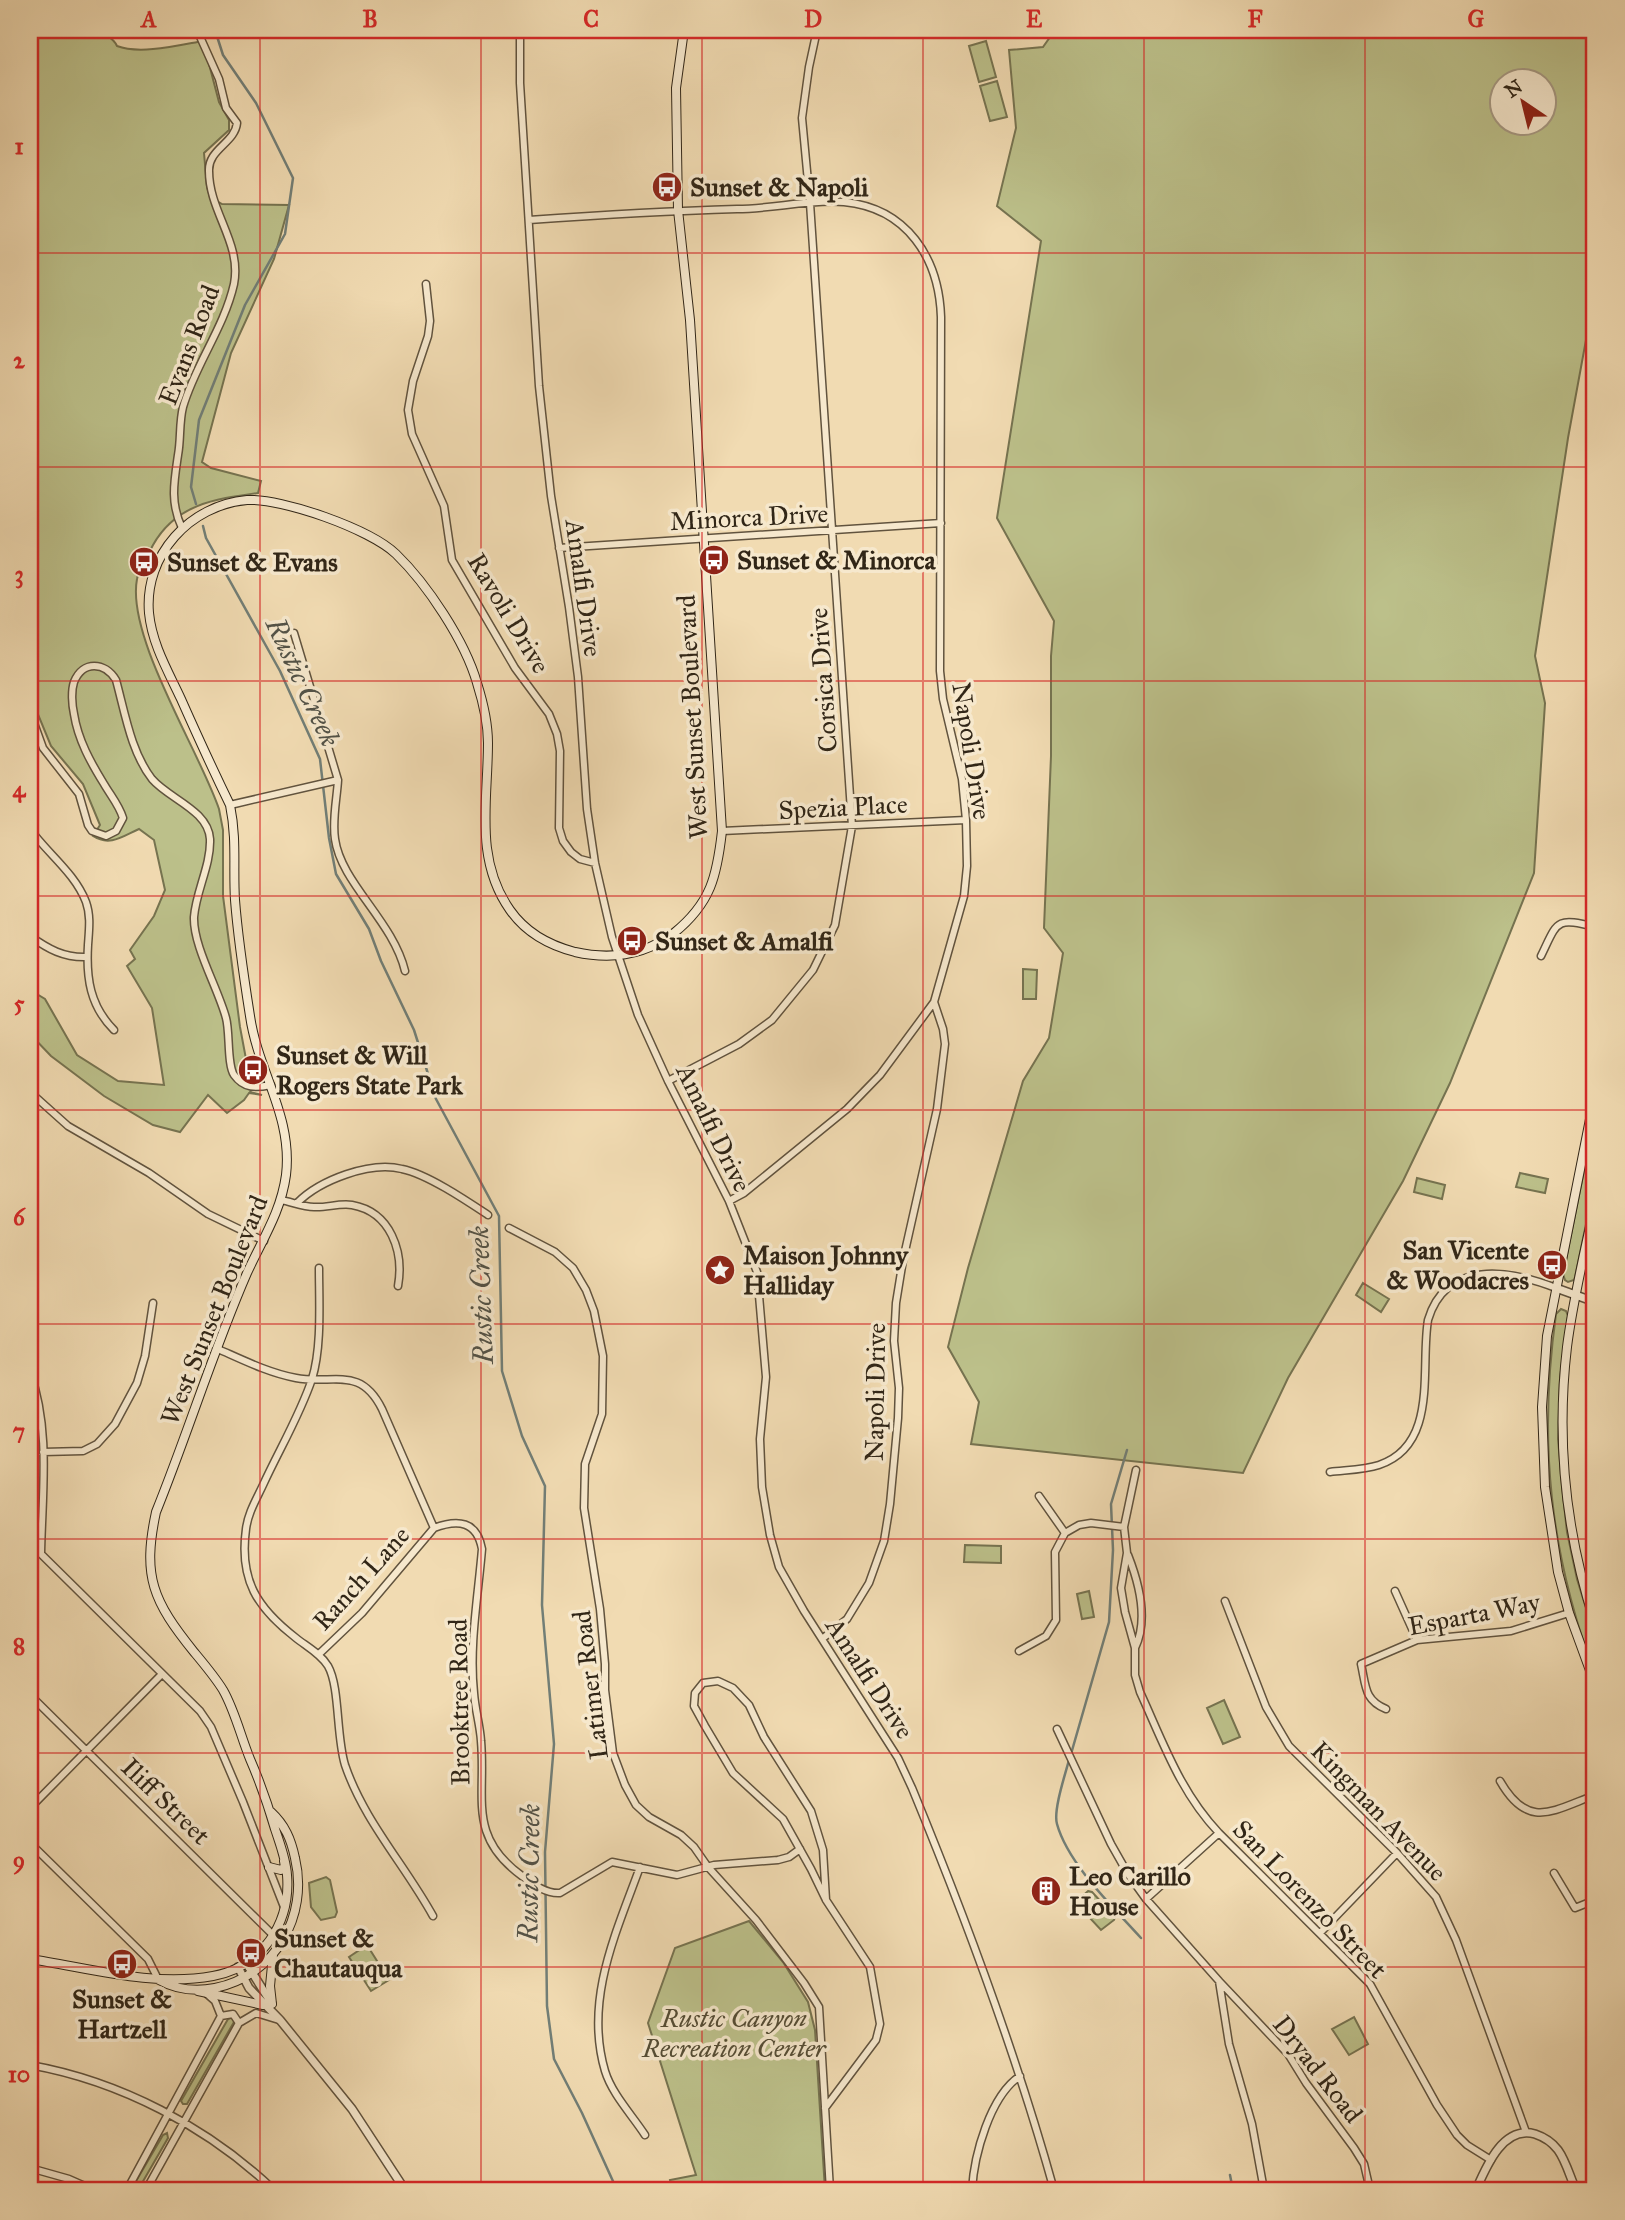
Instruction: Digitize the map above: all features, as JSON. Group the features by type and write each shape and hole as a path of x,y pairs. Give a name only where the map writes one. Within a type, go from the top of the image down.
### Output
{"main road":[{"name":"West Sunset Boulevard","path":"30,1959 159,1979 215,1975 238,1968 264,1950 274,1936 284,1908 287,1874 271,1812 223,1691 169,1619 152,1581 149,1561 150,1538 156,1511 248,1273 281,1200 287,1155 281,1112 255,1040 250,1018 235,901 235,833 230,805 155,644 149,601 153,577 164,552 182,528 218,508 243,501 261,500 345,523 370,534 395,553 420,582 451,627 477,681 488,740 486,852 493,881 515,916 544,941 587,954 618,956 658,944 693,916 713,886 722,831 690,320 678,210 676,88 684,30"},
{"path":"1595,1094 1547,1336 1542,1451 1558,1572 1569,1613 1595,1684"},
{"path":"1595,1204 1575,1296 1566,1366 1564,1450 1569,1514 1585,1592 1595,1623"},
{"name":"West Sunset Boulevard","path":"159,1979 173,1988 195,1990 224,1986 244,1978 274,1955 289,1931 298,1906 300,1883 292,1841 281,1821 271,1812"},
{"path":"269,1867 281,1870 285,1867 284,1855"},
{"path":"195,1990 268,2005 274,1955"}],"street":[{"name":"Evans Road","path":"182,528 173,504 182,409 227,308 237,265 213,196 208,170 210,159 236,130 237,123 226,108 219,79 197,30"},
{"name":"Corsica Drive","path":"668,1081 739,1044 772,1020 813,970 835,925 852,826 802,118 817,30"},
{"name":"Amalfi Drive","path":"520,31 520,83 539,386 551,496 578,677 587,808 595,863 618,956 638,1015 729,1201 757,1272 766,1377 760,1439 762,1487 770,1535 784,1577 898,1758 930,1831 1020,2076 1054,2190"},
{"name":"Napoli Drive","path":"529,220 844,202 884,214 913,237 930,261 940,298 940,671 943,699 962,779 967,866 964,896 934,1002 945,1044 930,1147 903,1260 896,1303 894,1341 899,1388 898,1418 884,1541 861,1600 847,1619 822,1639"},
{"name":"Ravoli Drive","path":"426,284 429,336 413,381 408,410 412,434 444,506 452,560 515,668 549,714 557,734 560,751 559,828 563,841 580,859 595,863"},
{"name":"Minorca Drive","path":"559,548 940,523"},
{"path":"294,633 338,780 335,839 345,868 391,933 401,953 405,971"},
{"path":"31,716 43,748 79,794 92,831 106,836 116,831 123,818 120,808 93,766 80,738 72,691 78,675 88,667 99,665 112,673 137,753 146,770 154,781 192,810 206,825 210,837 209,851 194,917 196,938 220,996 228,1027 232,1072 242,1084 256,1088 271,1085"},
{"path":"230,805 338,780"},
{"name":"Spezia Place","path":"722,831 966,820"},
{"path":"30,828 81,891 88,913 87,957 93,999 102,1018 114,1030"},
{"path":"1541,957 1554,929 1563,921 1595,926"},
{"path":"30,936 45,947 64,955 87,957"},
{"path":"729,1201 744,1193 847,1109 880,1074 934,1002"},
{"path":"30,1092 68,1126 149,1173 208,1214 264,1241"},
{"path":"297,1203 316,1187 345,1175 379,1168 401,1168 450,1192 488,1215"},
{"path":"281,1200 309,1207 351,1205 374,1213 386,1225 396,1243 401,1269 398,1286"},
{"name":"Latimer Road","path":"509,1228 555,1252 573,1268 594,1311 603,1356 602,1413 585,1464 584,1507 600,1609 606,1664 605,1690 613,1753 625,1786 636,1805 694,1847 708,1867 756,1920 819,2007 830,2190"},
{"path":"319,1268 316,1351 312,1380 248,1514 244,1552 247,1575 261,1604 276,1622 329,1667 341,1749 354,1787 365,1810 433,1916"},
{"path":"1330,1472 1376,1466 1389,1461 1400,1454 1415,1437 1421,1416 1427,1320 1430,1310 1443,1292 1459,1280 1482,1274 1499,1274 1556,1288 1595,1302"},
{"path":"43,1452 83,1451 97,1444 115,1424 137,1383 145,1356 153,1303"},
{"path":"218,1349 279,1374 312,1380 347,1379 363,1384 371,1391 382,1409 434,1528"},
{"path":"30,1372 43,1427 41,1555"},
{"name":"San Lorenzo Street","path":"1135,1648 1143,1616 1135,1573 1127,1553 1124,1527 1136,1470"},
{"path":"1039,1496 1065,1533"},
{"name":"Brooktree Road","path":"434,1528 453,1522 464,1523 473,1529 480,1539 482,1549 475,1608 474,1694 481,1742 481,1809 492,1848 500,1858 550,1893 566,1891 612,1862 677,1875 708,1867 778,1860 789,1857 800,1849"},
{"path":"1019,1651 1033,1646 1046,1636 1056,1620 1055,1552 1065,1533 1079,1525 1091,1523 1124,1527"},
{"name":"Ranch Lane","path":"318,1655 362,1613 434,1528"},
{"path":"30,1543 192,1701 211,1727 284,1908"},
{"name":"San Lorenzo Street","path":"1127,1553 1121,1588 1135,1648 1135,1675 1183,1787 1194,1805 1219,1833 1370,1984 1437,2105 1457,2135 1490,2160"},
{"path":"1395,1591 1417,1640"},
{"name":"Kingman Avenue","path":"1225,1601 1266,1707 1289,1746 1397,1853 1436,1897 1446,1916 1526,2132"},
{"name":"Esparta Way","path":"1386,1709 1375,1705 1368,1698 1361,1664 1417,1640 1511,1631 1569,1613"},
{"path":"30,1808 162,1674"},
{"path":"825,2108 876,2040 880,2024 870,1967 826,1900 783,1819 733,1773 705,1726 694,1706 695,1693 703,1683 718,1681 733,1688 749,1705 764,1737 811,1811 823,1850 826,1900"},
{"name":"Iliff Street","path":"30,1695 274,1936"},
{"name":"Dryad Road","path":"1057,1729 1111,1844 1146,1899 1288,2054 1364,2164 1370,2190"},
{"path":"1500,1781 1509,1797 1531,1812 1542,1813 1595,1795"},
{"path":"1146,1899 1219,1833"},
{"path":"30,1843 148,1959 159,1979"},
{"path":"1320,1933 1397,1853"},
{"path":"639,1867 605,1963 600,1989 600,2044 612,2087 645,2135"},
{"path":"1554,1873 1575,1908 1595,1900"},
{"path":"246,1963 268,2005"},
{"path":"238,1968 352,2109 405,2190"},
{"path":"1219,1981 1229,2044 1252,2124 1264,2190"},
{"path":"127,2190 170,2115 221,2016 215,2001 207,1994"},
{"path":"146,2190 239,2023 256,2013 280,2020"},
{"path":"221,2016 233,2014 239,2023"},
{"path":"30,2065 94,2081 170,2115 229,2152 274,2190"},
{"path":"972,2190 980,2146 991,2116 1003,2093 1011,2082 1020,2076"},
{"path":"1476,2190 1490,2160 1506,2140 1526,2132 1538,2135 1555,2147 1576,2190"},
{"path":"30,2168 69,2179 94,2190"}],"green space":[{"path":"30,30 91,31 111,39 117,46 137,50 203,41 219,102 229,120 229,130 204,153 210,197 222,204 289,205 274,259 231,353 202,462 211,468 261,481 258,493 212,501 173,520 153,545 137,579 137,603 142,631 153,662 219,809 223,830 223,896 240,1027 246,1059 256,1083 250,1092 262,1095 249,1093 227,1113 208,1095 180,1132 153,1125 104,1096 51,1056 30,1034 30,990 45,999 77,1055 118,1081 164,1085 152,1008 127,966 135,959 130,950 154,916 165,890 154,840 139,829 105,841 93,836 100,825 83,784 51,746 30,695"},
{"path":"1055,30 1595,30 1595,291 1568,438 1535,656 1545,703 1534,873 1450,1083 1403,1181 1288,1378 1243,1473 971,1444 979,1402 948,1347 968,1268 1023,1081 1049,1038 1063,953 1044,928 1054,621 997,518 1041,241 997,206 1016,128 1009,50 1043,47"},
{"path":"986,41 996,77 979,82 969,46"},
{"path":"997,81 1007,117 990,121 980,86"},
{"path":"1023,969 1037,970 1036,999 1023,999"},
{"path":"1595,1117 1595,1181 1575,1277 1568,1282 1563,1274"},
{"path":"1520,1173 1548,1179 1545,1193 1516,1187"},
{"path":"1417,1178 1445,1185 1442,1199 1414,1192"},
{"path":"1363,1283 1389,1299 1381,1312 1356,1295"},
{"path":"1561,1309 1566,1311 1568,1316 1560,1378 1558,1439 1562,1486 1567,1532 1577,1579 1595,1637 1595,1675 1567,1586 1552,1497 1548,1407 1556,1314"},
{"path":"965,1545 1001,1546 1001,1563 964,1562"},
{"path":"1089,1591 1094,1617 1082,1619 1077,1594"},
{"path":"1224,1700 1240,1737 1223,1744 1207,1708"},
{"path":"326,1877 330,1880 337,1912 335,1917 321,1920 311,1907 309,1883"},
{"path":"1088,1891 1115,1917 1101,1930 1077,1904"},
{"name":"Rustic Canyon Recreation Center","path":"749,1921 783,1962 808,2002 815,2030 825,2190 672,2190 670,2180 696,2175 648,2023 675,1948"},
{"path":"367,1945 389,1980 371,1991 349,1957"},
{"path":"233,2017 234,2022 187,2104 183,2104 181,2101 228,2019"},
{"path":"1354,2017 1368,2044 1349,2055 1332,2029"},
{"path":"167,2133 168,2138 138,2190 132,2190 163,2135"}],"waterway":[{"name":"Rustic Creek","path":"196,504 191,487 199,420 245,305 285,234 293,178 256,103 223,55 215,30"},
{"name":"Rustic Creek","path":"203,526 206,538 280,671 320,759 336,874 369,929 414,1030 436,1099 499,1216 502,1371 522,1436 545,1486 542,1605 554,1744 545,1852 547,2006 554,2059 617,2190"},
{"path":"1071,1754 1109,1622 1113,1550 1111,1504 1127,1450"},
{"path":"1069,1760 1056,1818 1063,1839 1081,1870 1141,1938"},
{"path":"1230,2175 1233,2190"}],"place":[{"name":"Sunset & Napoli","path":"667,187"},
{"name":"Sunset & Minorca","path":"714,560"},
{"name":"Sunset & Evans","path":"144,562"},
{"name":"Sunset & Amalfi","path":"632,941"},
{"name":"Sunset & Will Rogers State Park","path":"253,1070"},
{"name":"San Vicente & Woodacres","path":"1552,1265"},
{"name":"Maison Johnny Halliday","path":"720,1270"},
{"name":"Leo Carillo House","path":"1046,1891"},
{"name":"Sunset & Chautauqua","path":"251,1953"},
{"name":"Sunset & Hartzell","path":"122,1964"}]}
